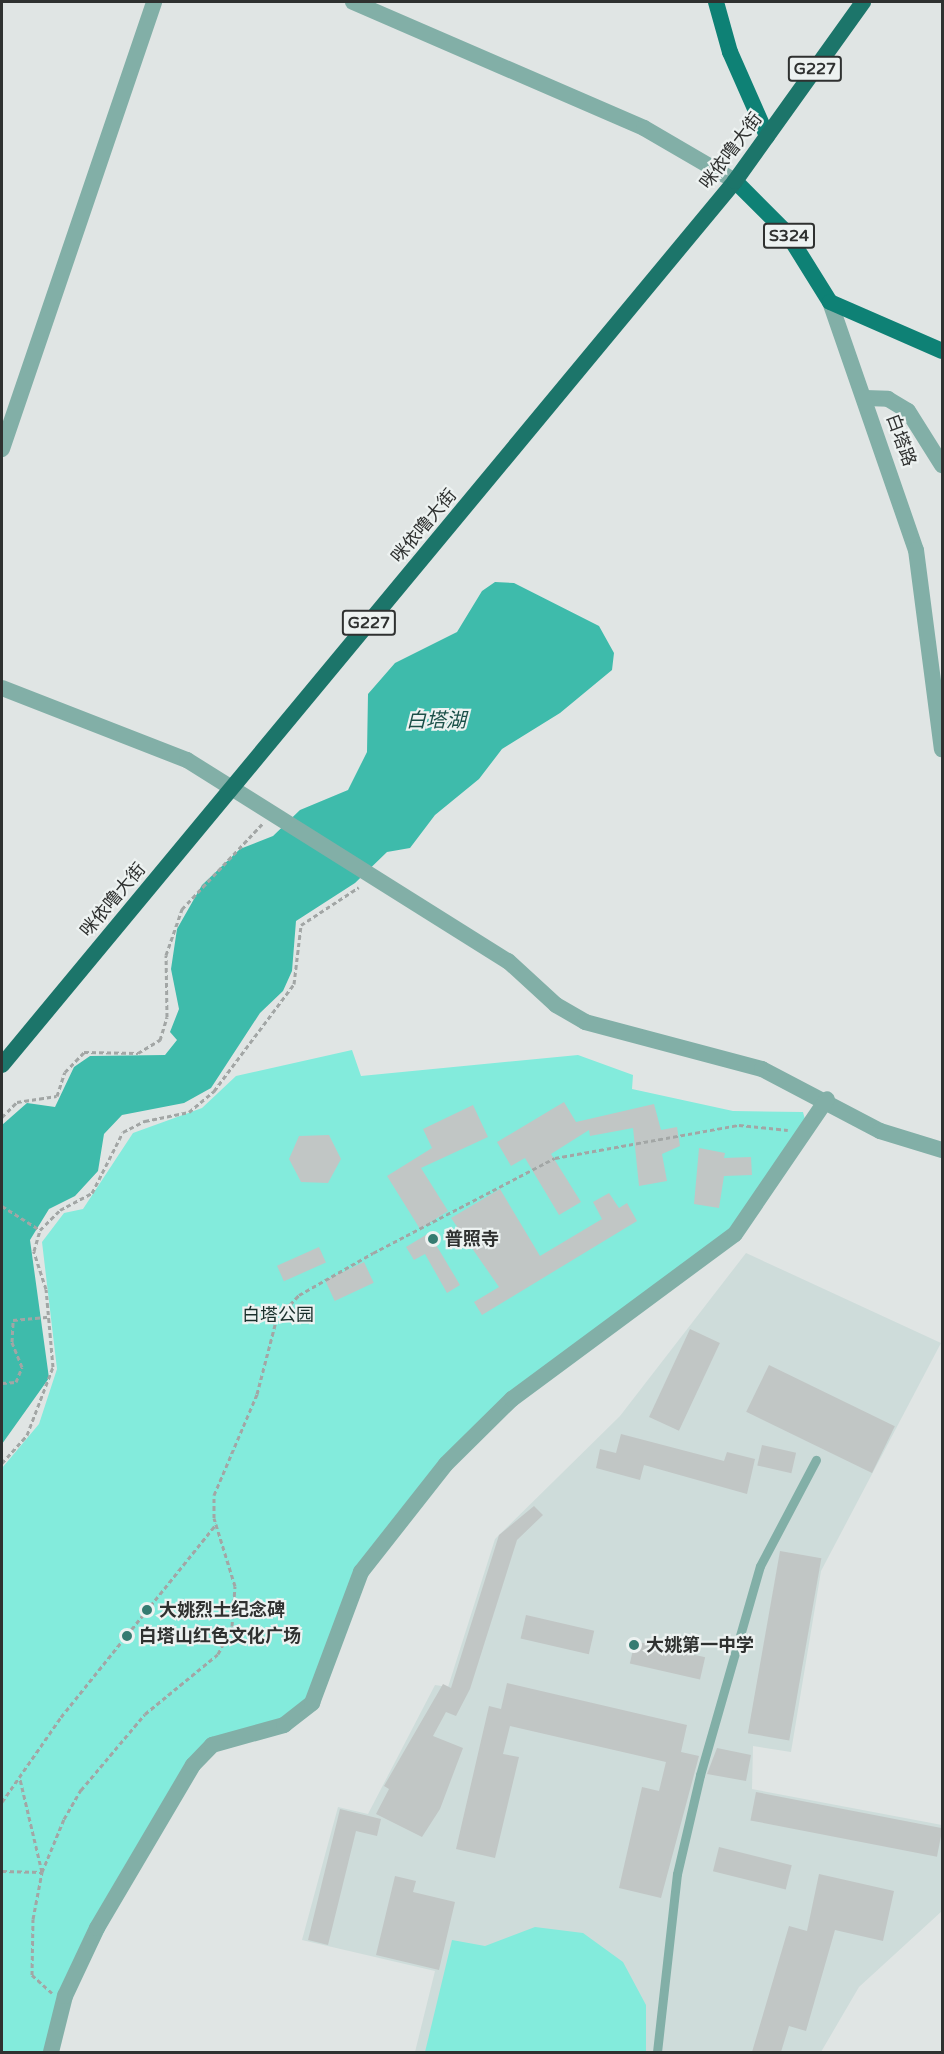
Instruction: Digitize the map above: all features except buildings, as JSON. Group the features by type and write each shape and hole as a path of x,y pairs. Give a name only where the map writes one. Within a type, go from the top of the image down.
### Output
{"highway":[{"name":"咪依噜大街","path":"2,1065 735,181 863,2"}],"main road":[{"path":"716,2 730,52 767,136"},
{"name":"白塔路","path":"735,181 787,233 830,302"},
{"path":"830,302 942,351"}],"street":[{"path":"2,449 153,2"},
{"path":"353,2 644,128 735,181"},
{"name":"白塔路","path":"830,302 916,550 942,750"},
{"path":"865,398 888,399 908,411 942,465"},
{"path":"2,688 187,760 371,878 508,961 556,1005 585,1022 762,1069 827,1100 880,1131 942,1150"},
{"path":"51,2052 65,1996 124,1877 192,1765 212,1745 284,1725 312,1703 361,1572 446,1464 512,1399 735,1234 827,1100"}],"lane":[{"path":"657,2052 675,1883 698,1784 760,1566 816,1460"}],"path":[{"path":"2,1117 16,1102 57,1096 65,1072 84,1052 138,1053 160,1040 167,1017 166,955 182,909 273,814"},
{"path":"2,1463 27,1435 49,1384 53,1361 49,1317 34,1251 40,1230 60,1210 92,1193 123,1132 145,1121 189,1112 214,1091 294,984 301,925 371,878"},
{"path":"65,1996 40,1987 31,1969 42,1872 81,1790 145,1714 208,1665 227,1638 236,1586 216,1524 217,1482 257,1394 276,1321 299,1295 555,1158 739,1125 777,1132 795,1126"},
{"path":"2,1206 40,1230"},
{"path":"2,1383 16,1382 22,1367 12,1342 13,1320 49,1317"},
{"path":"2,1802 61,1717 216,1524"},
{"path":"20,1778 42,1872"},
{"path":"2,1871 42,1872"}],"shaded area":[{"name":"大姚第一中学","path":"746,1253 941,1343 821,1571 791,1752 753,1746 752,1789 942,1825 942,1911 859,1987 821,2052 415,2052 435,1971 302,1940 338,1807 368,1814 435,1685 448,1687 495,1539 620,1416"}],"green space":[{"name":"白塔公园","path":"352,1050 361,1076 578,1055 633,1075 632,1089 733,1111 803,1112 807,1127 741,1222 519,1385 396,1518 302,1709 188,1763 44,2052 2,2052 2,1468 39,1424 57,1369 42,1242 64,1213 83,1209 133,1133 202,1108 236,1076"},
{"path":"535,1927 583,1933 623,1962 646,2005 646,2052 425,2052 452,1940 485,1946"}],"water":[{"name":"白塔湖","path":"495,582 514,583 599,626 614,653 612,670 560,713 502,749 479,779 435,815 410,848 387,852 355,883 296,921 292,971 283,991 260,1013 211,1088 184,1103 122,1115 104,1134 98,1171 75,1196 49,1209 30,1240 49,1378 2,1444 2,1125 27,1103 55,1107 74,1067 90,1056 165,1055 177,1040 170,1032 179,1009 171,969 177,929 202,885 240,849 273,836 300,810 348,790 367,752 368,694 395,663 457,632 482,591"}],"place":[{"name":"普照寺","path":"433,1239"},
{"name":"大姚烈士纪念碑","path":"147,1610"},
{"name":"白塔山红色文化广场","path":"127,1636"},
{"name":"大姚第一中学","path":"634,1645"}]}
